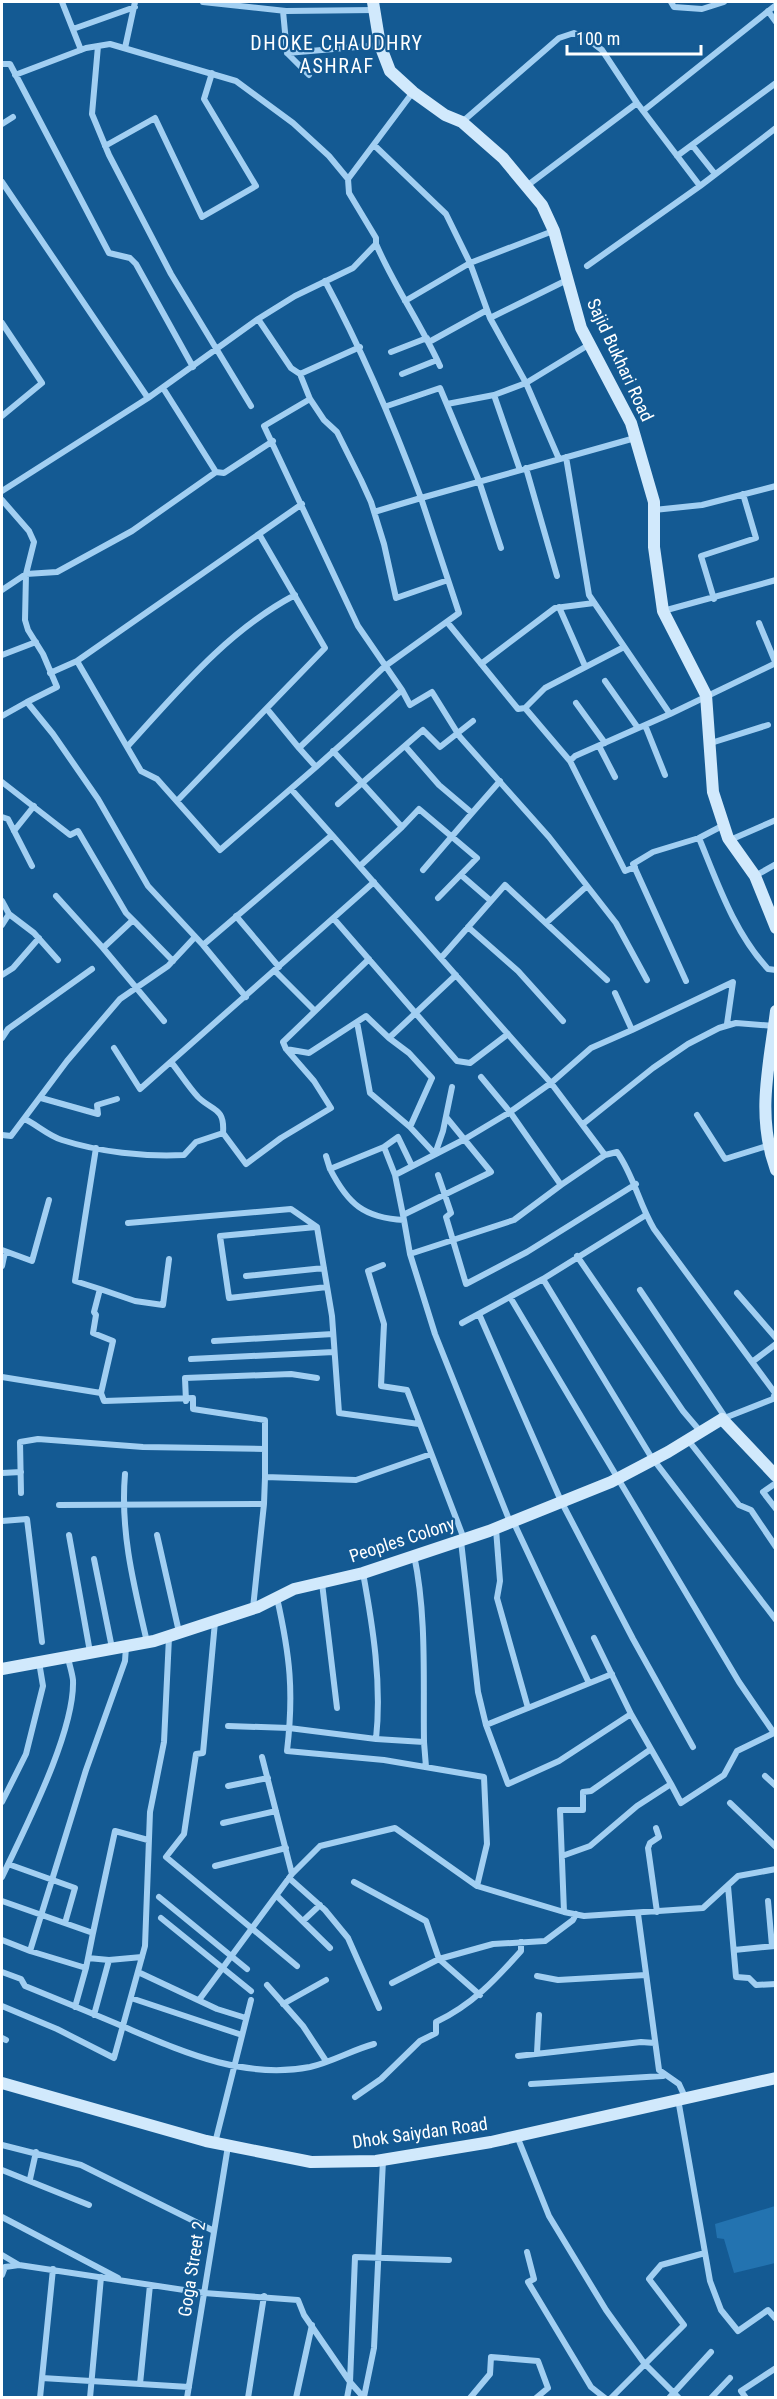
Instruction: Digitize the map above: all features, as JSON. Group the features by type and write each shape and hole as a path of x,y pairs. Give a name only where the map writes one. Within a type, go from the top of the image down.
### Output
{"street":[{"path":"62,2 81,50"},
{"path":"203,2 283,11 374,6"},
{"path":"671,2 674,7 702,9 724,2"},
{"path":"73,29 135,4"},
{"path":"125,48 135,4"},
{"path":"643,111 776,5"},
{"name":"Sajid Bukhari Road","path":"374,6 380,45 390,70 413,92 445,115 462,122 503,158 528,185 542,205 554,231 581,328 631,423 654,510 654,548 663,611 706,695 713,792 730,840 755,876 775,924"},
{"path":"283,11 287,53 309,75"},
{"path":"768,11 776,22"},
{"path":"462,122 559,38 574,33 585,37 602,51 637,103 700,186"},
{"path":"15,75 81,50 110,44 236,81 293,123 329,156 348,179 350,193 364,216 392,281 428,340 439,363 402,374"},
{"path":"287,53 380,45"},
{"path":"98,46 92,114 105,146 171,274 251,405"},
{"path":"2,64 10,64 110,253 130,258 136,264 193,367"},
{"path":"105,146 155,118 202,217 256,186 204,99 212,73"},
{"path":"677,156 776,83"},
{"path":"348,179 375,146 413,92"},
{"path":"528,185 637,103"},
{"path":"2,124 13,117"},
{"path":"587,266 700,186 776,128"},
{"path":"692,145 715,174"},
{"path":"375,146 446,214 470,263 490,318 526,383 562,458 589,595 670,714"},
{"path":"2,182 148,398"},
{"path":"405,301 470,263 554,231"},
{"path":"2,491 163,388 258,320 325,281 353,268 375,244"},
{"path":"490,318 567,280"},
{"path":"299,748 384,666 459,613 421,498 387,406 360,347 325,281"},
{"path":"391,352 428,340 487,310"},
{"path":"258,320 291,368 300,374 310,399 324,420 337,432 374,512 396,598 448,580"},
{"path":"2,323 42,383 2,416"},
{"path":"447,404 494,394 526,383 590,344"},
{"path":"300,374 360,347"},
{"path":"163,388 216,472"},
{"path":"387,406 440,388 479,481 501,548"},
{"path":"494,394 524,469 557,576"},
{"path":"310,399 264,426 358,627 410,705 432,692 458,733 616,923 647,980"},
{"path":"374,512 635,438"},
{"path":"2,590 26,574 57,572 132,531 216,472 224,473 273,441"},
{"path":"654,510 702,505 776,486"},
{"path":"714,599 701,556 756,538 742,494"},
{"path":"2,500 29,531 34,542 26,574 25,620 57,687 2,716"},
{"path":"50,673 70,661 77,661 302,504"},
{"path":"177,801 325,648 259,534"},
{"path":"663,611 714,599 776,580"},
{"path":"127,747 213,654 257,619 295,595"},
{"path":"481,664 559,607 594,603"},
{"path":"559,607 585,666"},
{"path":"447,622 518,709 525,708 545,688 624,647"},
{"path":"570,762 575,756 670,714 775,663 759,623"},
{"path":"2,655 36,642"},
{"path":"77,661 141,771 157,779 220,850 402,690"},
{"path":"605,681 638,728"},
{"path":"27,702 53,734 98,799 148,886 203,945 246,997"},
{"path":"576,703 602,745 615,777"},
{"path":"525,708 570,762 625,871 635,867"},
{"path":"267,710 316,767"},
{"path":"338,804 423,730 440,747 473,722"},
{"path":"645,725 665,775"},
{"path":"711,743 768,725"},
{"path":"405,746 439,785 472,813"},
{"path":"333,752 402,827"},
{"path":"423,870 500,781"},
{"path":"2,782 70,835 78,831 133,920 173,961"},
{"path":"291,789 551,1083 605,1155"},
{"path":"14,831 34,806"},
{"path":"360,866 419,809 477,858 438,898"},
{"path":"2,817 8,819 32,866"},
{"path":"730,840 776,820"},
{"path":"686,981 633,864 653,852 699,837 724,825"},
{"path":"203,945 332,836"},
{"path":"699,837 733,920 758,958 768,969 776,970"},
{"path":"755,876 776,864"},
{"path":"460,875 491,901"},
{"path":"114,1048 140,1089 374,882"},
{"path":"441,958 506,885 607,980"},
{"path":"547,922 586,886"},
{"path":"56,896 164,1021"},
{"path":"2,901 9,914 39,938 58,960"},
{"path":"2,925 9,914"},
{"path":"236,916 277,969 315,1011"},
{"path":"334,919 457,1061 470,1063 508,1034"},
{"path":"103,948 133,920"},
{"path":"468,927 518,971 563,1021"},
{"path":"2,975 13,968 39,938"},
{"path":"2,1135 11,1136 94,1028 120,999 173,961 195,938"},
{"path":"171,1062 199,1098 215,1107 224,1121 223,1133 246,1164 281,1138 331,1108 314,1081 286,1049 283,1042 369,959"},
{"path":"2,1038 8,1029 92,969"},
{"path":"389,1038 456,975"},
{"path":"395,1175 465,1139 510,1112 551,1083 591,1048 733,982 727,1024"},
{"path":"615,993 632,1030"},
{"path":"776,1011 773,1055 764,1118 767,1146 776,1170"},
{"path":"286,1049 309,1053 366,1016 409,1053 432,1078 410,1127"},
{"path":"357,1022 370,1094 410,1127 435,1154"},
{"path":"583,1124 653,1068 688,1044 727,1024 774,1031"},
{"path":"481,1077 510,1112 561,1185"},
{"path":"435,1154 452,1087"},
{"path":"41,1098 98,1114 97,1105 117,1099"},
{"path":"697,1115 725,1159 767,1146"},
{"path":"326,1156 344,1196 382,1219 404,1218 445,1194 491,1172 446,1116"},
{"path":"25,1119 60,1140 96,1148 160,1156 184,1155 196,1142 223,1133"},
{"path":"330,1169 384,1147 398,1137 412,1166"},
{"path":"384,1147 395,1175 410,1254 435,1334 511,1522 589,1683"},
{"path":"96,1148 75,1281 135,1301 163,1305 169,1259"},
{"path":"410,1254 514,1220 605,1155 617,1152 636,1184 646,1215 775,1393 775,1397 724,1418"},
{"path":"438,1175 451,1213 446,1217 466,1284 527,1252 636,1184"},
{"path":"2,1266 3,1251 32,1261 49,1200"},
{"path":"128,1223 291,1209 317,1227 333,1334 339,1413 420,1424"},
{"path":"462,1323 543,1279 646,1215"},
{"path":"317,1227 220,1236 229,1298 327,1287"},
{"path":"577,1256 683,1411 700,1431"},
{"path":"384,1265 368,1271 384,1324 381,1386 406,1390 463,1539 466,1600 476,1652 478,1692 486,1725 508,1784 559,1761 631,1714"},
{"path":"246,1276 324,1268"},
{"path":"543,1279 655,1459 776,1620"},
{"path":"100,1289 94,1312 96,1315 93,1333 113,1341 101,1393 104,1401 186,1401 193,1398 193,1409 265,1420 264,1504 253,1608"},
{"path":"640,1290 724,1418 776,1476"},
{"path":"737,1293 776,1338"},
{"path":"510,1297 606,1454 618,1478 740,1682 774,1732 737,1751 724,1775 681,1803 631,1714 594,1638"},
{"path":"479,1314 561,1501 633,1639 693,1747"},
{"path":"214,1341 333,1334"},
{"path":"752,1362 776,1344"},
{"path":"190,1359 334,1352"},
{"path":"186,1401 185,1378 291,1374 317,1378"},
{"path":"2,1377 101,1393"},
{"name":"Peoples Colony","path":"2,1669 147,1643 253,1608 294,1589 363,1573 496,1528 618,1478 724,1418"},
{"path":"21,1493 20,1442 38,1439 143,1447 265,1449"},
{"path":"688,1439 739,1504 751,1510 776,1547"},
{"path":"265,1477 356,1480 431,1454"},
{"path":"2,1473 21,1472"},
{"path":"124,1474 122,1506 126,1549 147,1643"},
{"path":"776,1483 763,1492 776,1509"},
{"path":"59,1505 264,1504"},
{"path":"2,1521 27,1519 42,1642"},
{"path":"496,1528 500,1581 497,1598 528,1708"},
{"path":"69,1535 91,1653"},
{"path":"2,2006 57,2029 114,2058 145,1947 150,1812 164,1742 174,1635 157,1535"},
{"path":"414,1556 419,1579 422,1631 426,1767"},
{"path":"94,1559 112,1649"},
{"path":"363,1573 372,1625 379,1718 376,1739"},
{"path":"322,1583 337,1708"},
{"path":"277,1598 289,1654 292,1707 287,1751 384,1760 484,1777 488,1844 477,1886"},
{"path":"215,1621 202,1753 196,1754 183,1834 166,1857 297,1966"},
{"path":"30,1951 86,1770 125,1661 127,1646"},
{"path":"2,1877 50,1772 71,1707 73,1678 68,1657"},
{"path":"2,1802 26,1754 34,1725 43,1686 39,1662"},
{"path":"486,1725 612,1674"},
{"path":"228,1726 290,1728 376,1739 424,1742"},
{"path":"564,1911 560,1810 583,1810 583,1792 591,1791 651,1749"},
{"path":"262,1757 291,1876 348,1938 379,2008"},
{"path":"765,1776 776,1786"},
{"path":"228,1786 268,1778"},
{"path":"562,1856 590,1845 637,1806 670,1784"},
{"path":"730,1803 776,1847"},
{"path":"223,1823 276,1811"},
{"path":"199,2000 291,1876 320,1846 395,1828 477,1886 576,1914 638,1914 703,1908 738,1876 776,1869"},
{"path":"656,1828 659,1836 650,1843 648,1848 657,1912"},
{"path":"75,2007 86,1968 115,1831 148,1840"},
{"path":"215,1866 286,1848"},
{"path":"8,1864 53,1878 75,1888 65,1923"},
{"path":"354,1881 426,1921 439,1959 480,1995"},
{"path":"728,1886 738,1979 749,1978 756,1986 776,1984"},
{"path":"159,1896 247,1969"},
{"path":"277,1896 330,1948"},
{"path":"2,1901 93,1933"},
{"path":"735,1950 774,1946 768,1901"},
{"path":"304,1920 320,1905"},
{"path":"392,1983 439,1959 493,1944 549,1939 573,1920 576,1914"},
{"path":"638,1914 659,2070 663,2076 679,2084 710,2281 721,2310 738,2331 768,2310 776,2319"},
{"path":"160,1918 251,1991"},
{"path":"2,1940 86,1968"},
{"path":"355,2097 381,2079 420,2041 436,2033 436,2022 456,2013 480,1995 521,1951 521,1942"},
{"path":"88,1958 109,1960 142,1957"},
{"path":"94,2015 109,1960"},
{"path":"2,1972 21,1979 25,1986 180,2052 213,2062 270,2070 310,2067 354,2049 374,2044"},
{"path":"138,1972 199,2000 246,2018"},
{"path":"537,1976 558,1980 646,1975"},
{"path":"283,2004 326,1980"},
{"path":"267,1985 303,2026 326,2061"},
{"path":"131,1998 242,2035"},
{"path":"215,2143 251,2000"},
{"path":"537,2053 539,2015"},
{"path":"518,2056 641,2042 655,2043"},
{"path":"531,2084 663,2076"},
{"name":"Dhok Saiydan Road","path":"2,2083 215,2143 311,2162 383,2160 517,2136 776,2078"},
{"path":"517,2136 549,2216 606,2310 644,2363 674,2396 711,2352"},
{"path":"2,2145 81,2165 214,2231"},
{"name":"Goga Street 2","path":"187,2397 228,2146"},
{"path":"30,2179 36,2152"},
{"path":"2,2275 5,2267 20,2265 204,2294 264,2296 298,2300 350,2382 364,2397 374,2348 383,2160"},
{"path":"2,2170 30,2179 89,2205"},
{"path":"2,2217 121,2280"},
{"path":"527,2252 534,2279 528,2282 591,2387 605,2397"},
{"path":"610,2397 684,2325 649,2279 661,2265 705,2253"},
{"path":"2,2255 20,2265"},
{"path":"347,2397 350,2382 355,2257 449,2260"},
{"path":"40,2397 53,2269"},
{"path":"90,2397 101,2277"},
{"path":"140,2384 150,2284"},
{"path":"248,2397 264,2296"},
{"path":"296,2397 312,2325"},
{"path":"470,2397 489,2374 491,2357 538,2361 548,2388 536,2397"},
{"path":"746,2397 741,2391 776,2368"},
{"path":"42,2378 189,2387"},
{"path":"711,2397 730,2378"}],"shaded area":[{"path":"775,2206 775,2263 734,2273 724,2239 717,2238 715,2224"}],"district":[{"name":"DHOKE CHAUDHRY ASHRAF","path":"337,54"}]}
